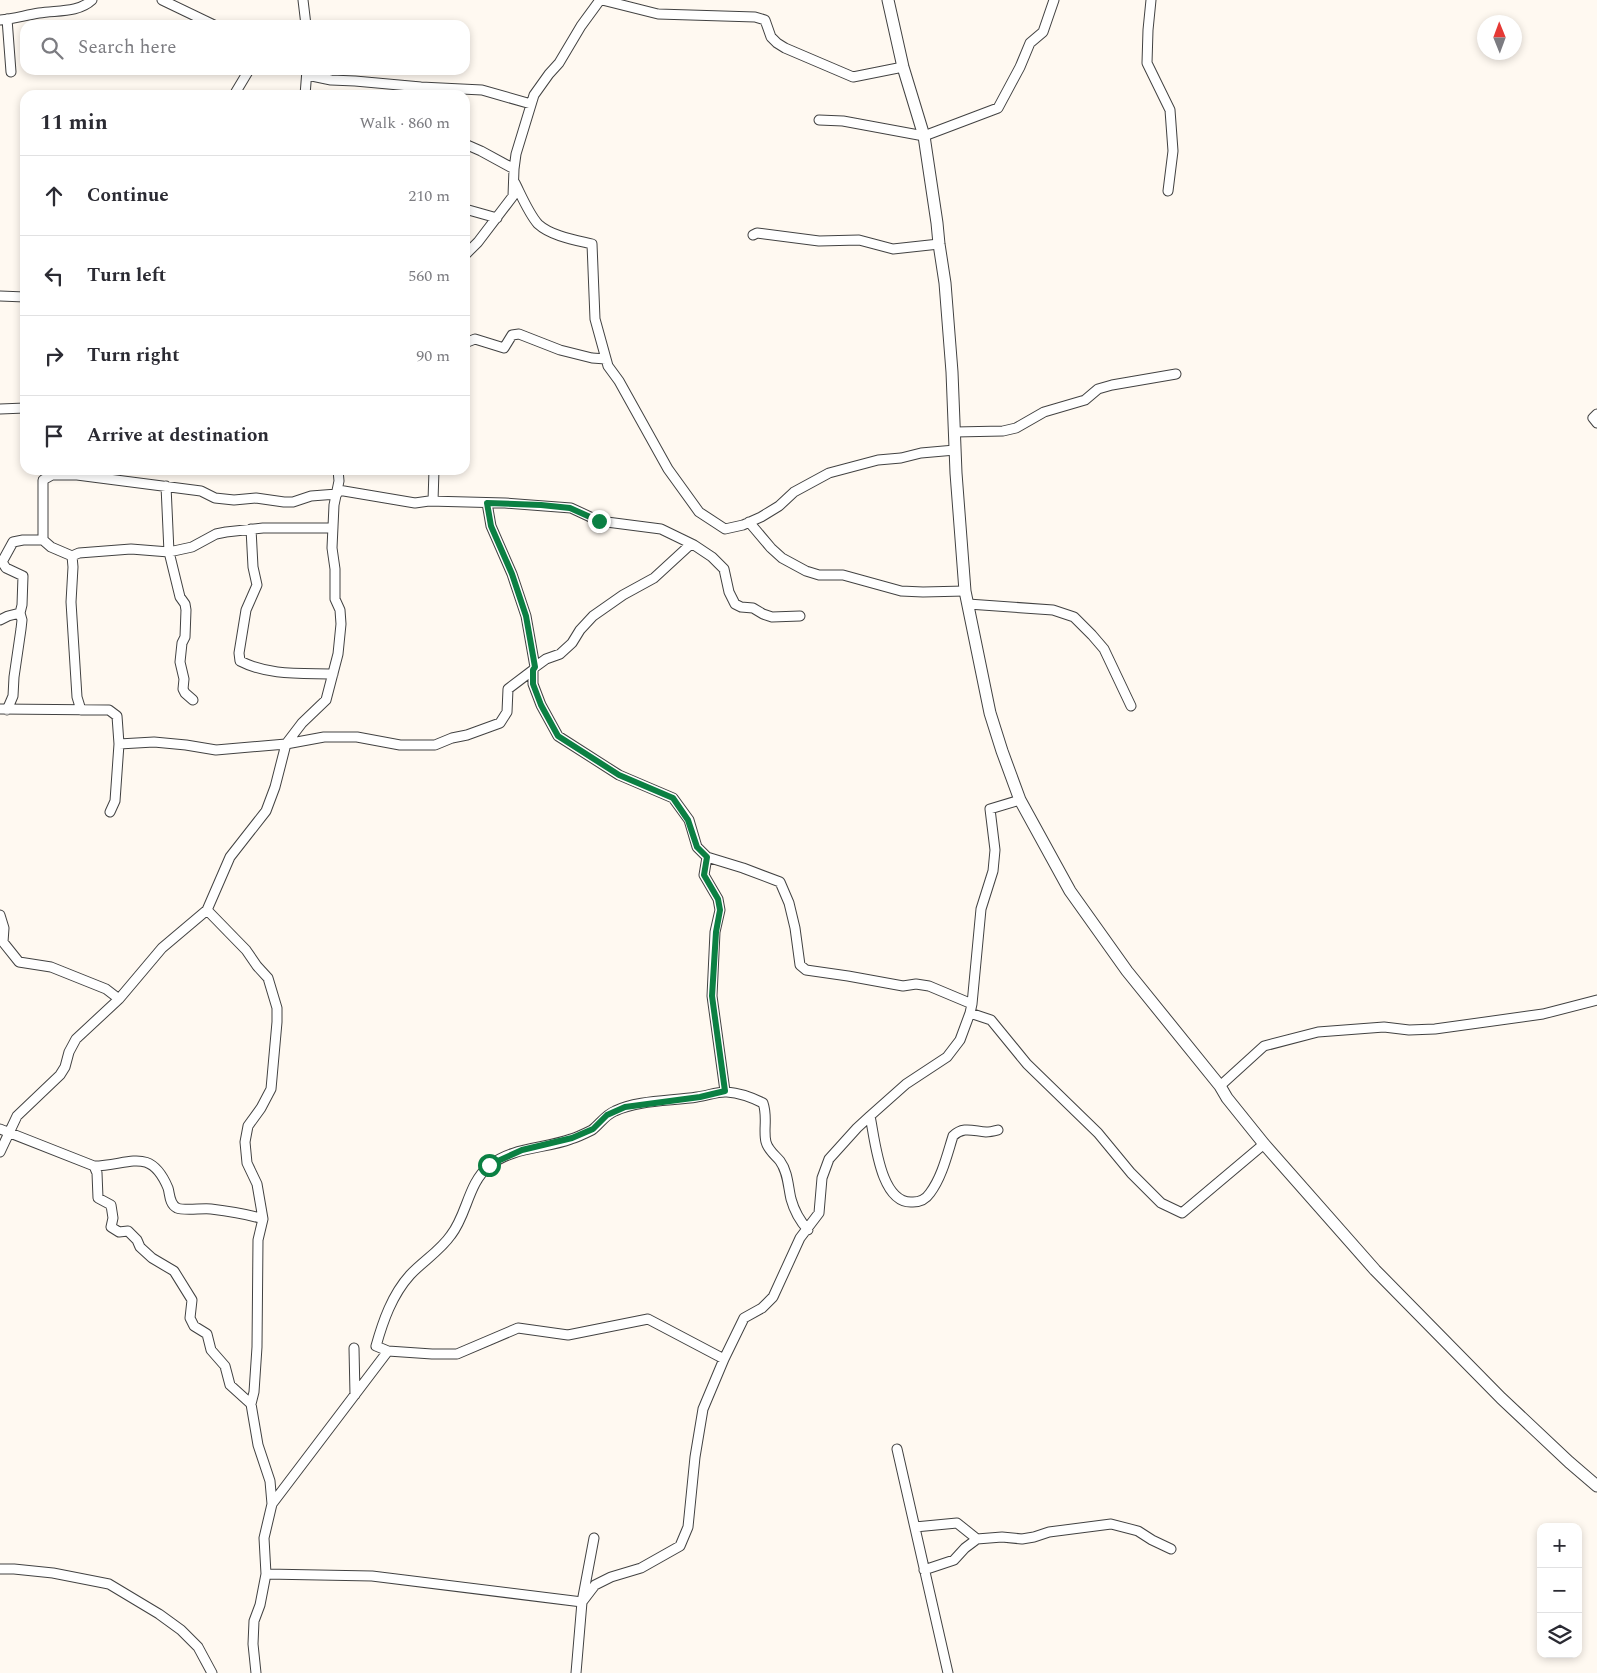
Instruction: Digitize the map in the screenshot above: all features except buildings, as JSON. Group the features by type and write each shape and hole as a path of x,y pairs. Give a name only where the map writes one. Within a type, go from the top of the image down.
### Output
{"street":[{"path":"10,72 4,20 41,12 68,11 88,4 92,0"},
{"path":"162,0 204,20"},
{"path":"303,0 305,20"},
{"path":"470,250 514,196 514,169 523,129 534,95 548,74 559,63 581,26 601,0 658,14 755,17 766,20 771,37 785,48 853,77 903,67"},
{"path":"888,0 903,67 924,136 945,283 965,591 990,712 1020,800 1070,891 1127,971 1220,1086 1227,1098 1264,1144 1375,1270 1501,1398 1597,1486"},
{"path":"819,120 843,121 924,136 998,108 1020,67 1030,43 1043,32 1054,0"},
{"path":"1151,0 1147,63 1170,110 1172,151 1168,191"},
{"path":"237,90 246,75"},
{"path":"305,90 307,75"},
{"path":"316,75 331,80 482,90 531,104"},
{"path":"470,146 514,169"},
{"path":"514,183 536,222 544,229 592,244 595,319 608,366 619,381 668,469 699,512 725,530 749,522 780,506 794,492 829,473 878,460 955,450"},
{"path":"470,210 497,218"},
{"path":"753,235 757,233 819,242 859,240 893,249 939,244"},
{"path":"0,296 20,297"},
{"path":"470,341 475,339 504,348 512,335 518,334 560,350 592,358 606,359"},
{"path":"954,432 1003,431 1016,428 1044,412 1085,400 1098,389 1176,374"},
{"path":"0,409 20,408"},
{"path":"1597,414 1593,418 1597,423"},
{"path":"43,540 43,480 52,475"},
{"path":"97,475 201,491 215,498 234,500 256,498 293,502 311,496 338,492 415,503 433,501 541,505 570,508 599,521 661,530 691,544 712,557 724,569 730,592 735,604 740,608 753,608 772,617 800,616"},
{"path":"0,1152 4,1131 66,1068 69,1052 76,1039 119,999 162,948 207,910 230,857 266,810 275,787 286,744 302,723 326,700 342,624 340,610 335,599 335,569 332,548 334,505 338,492 338,475"},
{"path":"433,501 434,475"},
{"path":"166,486 169,552 180,597 185,604 186,610 185,637 182,643 180,662 185,693 193,700"},
{"path":"487,503 491,526 512,574 526,616 534,668 533,684 541,705 558,736 619,775 673,798 688,820 697,847 707,857 756,872 780,882 789,903 795,928 800,965 806,970 903,986 916,984 929,986 991,1020 1027,1064 1098,1133 1131,1173 1161,1204 1182,1214 1264,1144"},
{"path":"749,522 782,558 806,571 819,575 843,576 901,591 965,591"},
{"path":"3,710 13,696 22,620 20,613 23,576 6,568 2,562 3,557 13,542 43,540 51,547 72,556 79,553 131,549 169,552 192,547 216,534 251,529 333,528"},
{"path":"251,529 253,567 258,585 246,610 240,661 251,667 272,671 333,674"},
{"path":"119,744 154,742 216,750 286,744 324,736 357,737 400,745 435,745 452,738 467,735 500,723 507,712 508,689 546,659 560,654 572,643 580,630 593,616 654,578 691,544"},
{"path":"72,556 74,567 71,602 76,697 81,710"},
{"path":"968,604 1053,610 1074,617 1104,649 1131,706"},
{"path":"0,620 20,613"},
{"path":"3,710 109,710 116,716 119,744 114,801 110,812"},
{"path":"582,1602 595,1585 611,1577 641,1568 680,1546 688,1527 695,1457 703,1408 744,1318 762,1308 773,1297 800,1238 808,1230 819,1213 822,1178 829,1159 870,1116 906,1084 947,1057 960,1040 972,1009 982,909 993,871 995,850 990,809 1020,800"},
{"path":"707,857 704,875 718,899 720,910 716,932 712,996 725,1091"},
{"path":"207,910 246,950 268,978 277,1008 271,1089 261,1108 248,1126 246,1142 247,1163 257,1184 263,1219 258,1240 257,1347 254,1392 251,1404 258,1445 270,1480 272,1504 264,1538 266,1574 260,1605 254,1620 253,1644 256,1673"},
{"path":"0,914 4,928 3,942 19,962 51,967 106,989 119,999"},
{"path":"1220,1086 1264,1046 1318,1032 1384,1027 1409,1030 1435,1030 1534,1015 1597,1000"},
{"path":"724,1359 648,1319 568,1335 518,1328 457,1354 388,1351 376,1346 383,1318 410,1276 452,1235 473,1187 489,1165 522,1150 572,1138 593,1129 607,1115 625,1107 700,1097 725,1091 749,1095 763,1103 766,1111 766,1142 780,1162 788,1180 793,1205 800,1220 808,1230"},
{"path":"870,1116 880,1168 888,1186 900,1200 908,1203 919,1202 929,1194 938,1179 954,1136 959,1130 967,1129 987,1132 998,1130"},
{"path":"4,1131 94,1166 134,1160 145,1161 160,1172 168,1189 172,1204 175,1207 181,1209 213,1209 263,1219"},
{"path":"94,1166 97,1173 98,1198 111,1205 113,1218 111,1227 118,1232 128,1232 152,1258 174,1271 192,1300 190,1318 194,1326 207,1334 210,1350 225,1366 230,1385 251,1404"},
{"path":"354,1348 355,1395"},
{"path":"272,1504 388,1351"},
{"path":"897,1449 948,1673"},
{"path":"915,1528 957,1524 977,1539"},
{"path":"924,1570 954,1560 977,1539 1002,1537 1028,1538 1049,1532 1111,1524 1138,1531 1171,1549"},
{"path":"576,1673 582,1602 594,1538"},
{"path":"0,1569 14,1568 53,1573 109,1584 160,1614 181,1630 198,1647 212,1673"},
{"path":"266,1574 372,1576 582,1602"}],"route":[{"path":"489,1165 522,1150 572,1138 593,1129 607,1115 625,1107 700,1097 725,1091 718,1052 712,996 716,932 720,910 718,899 704,875 707,857 697,847 688,820 673,798 619,775 558,736 541,705 533,684 533,670 535,667 526,616 512,574 491,526 487,503 570,508 599,521"}]}
